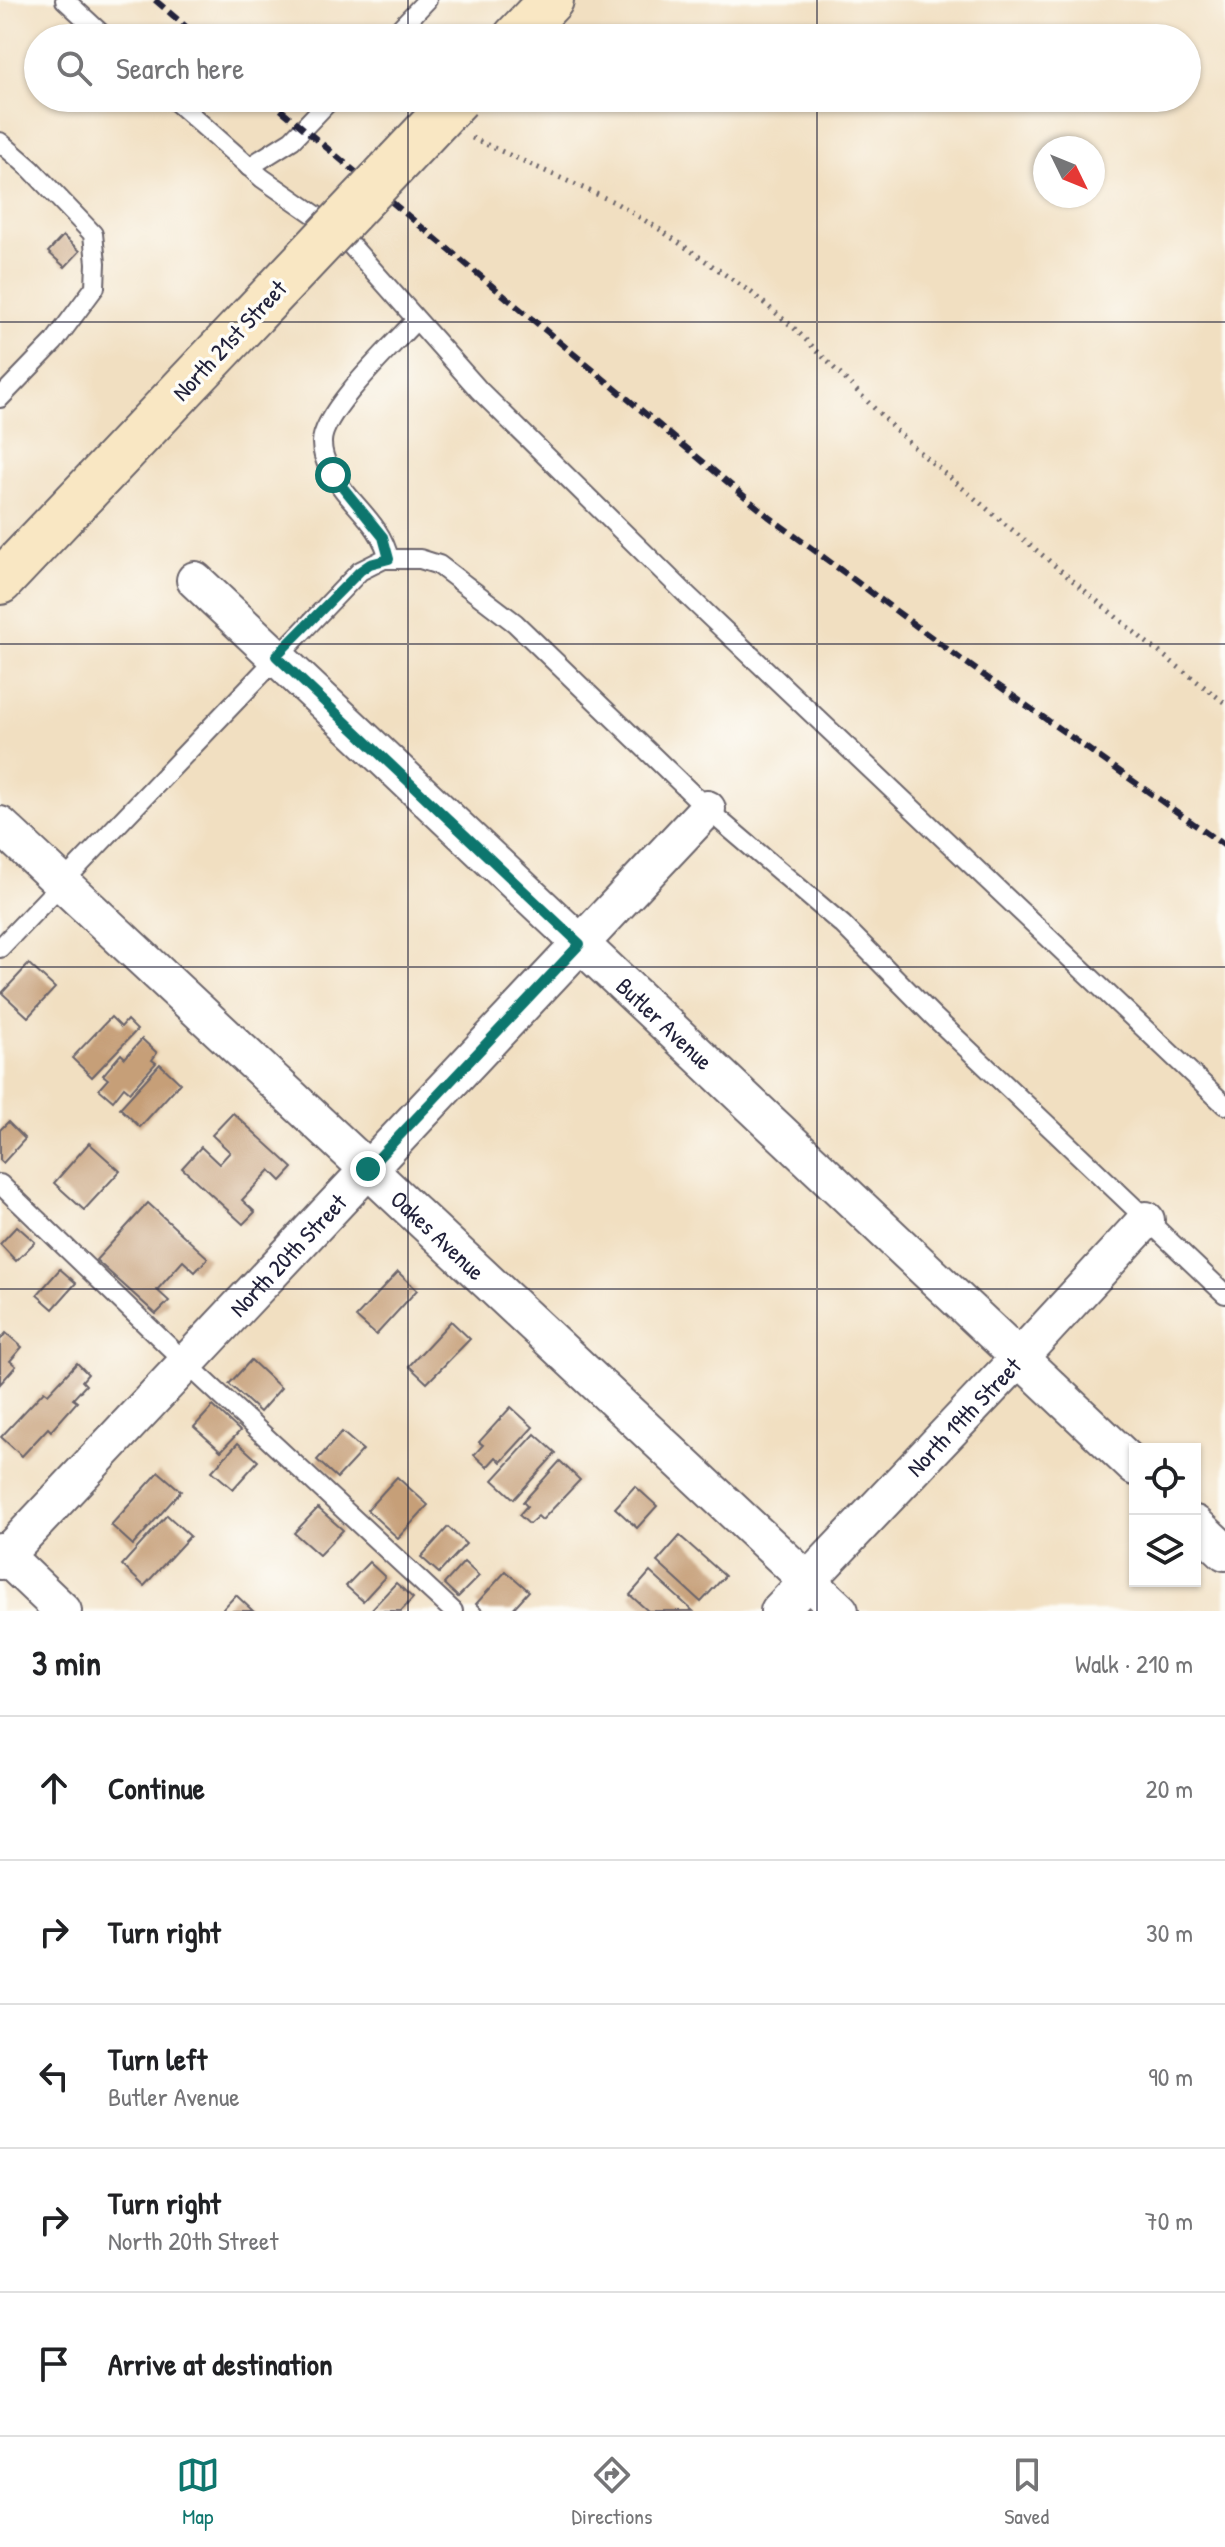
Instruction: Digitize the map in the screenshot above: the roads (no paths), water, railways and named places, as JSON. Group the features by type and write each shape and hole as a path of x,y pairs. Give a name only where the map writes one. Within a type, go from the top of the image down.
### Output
{"street":[{"path":"528,24 551,0"},
{"name":"North 21st Street","path":"0,582 254,314 464,118"},
{"name":"Butler Avenue","path":"195,580 1129,1461"},
{"name":"North 20th Street","path":"2,1556 707,809"},
{"name":"Oakes Avenue","path":"0,825 840,1611"},
{"name":"North 19th Street","path":"779,1611 1146,1220"},
{"path":"1201,1530 1225,1552"},
{"path":"2,1556 63,1611"}],"lane":[{"path":"65,0 91,24"},
{"path":"404,24 427,0"},
{"path":"188,112 249,167 348,242 479,390 687,595 1225,1105"},
{"path":"249,167 292,140 319,112"},
{"path":"0,142 31,169 93,234 96,263 95,287 54,342 0,398"},
{"path":"389,559 383,537 333,475 321,443 326,426 342,401 415,321"},
{"path":"0,948 360,571 370,564 389,559 420,559 439,565 515,623 707,809 843,925 933,1016 1225,1294"},
{"path":"0,1184 186,1363 453,1611"}],"railway":[{"path":"155,0 183,24"},
{"path":"284,112 768,516 958,657 1225,846"}]}
